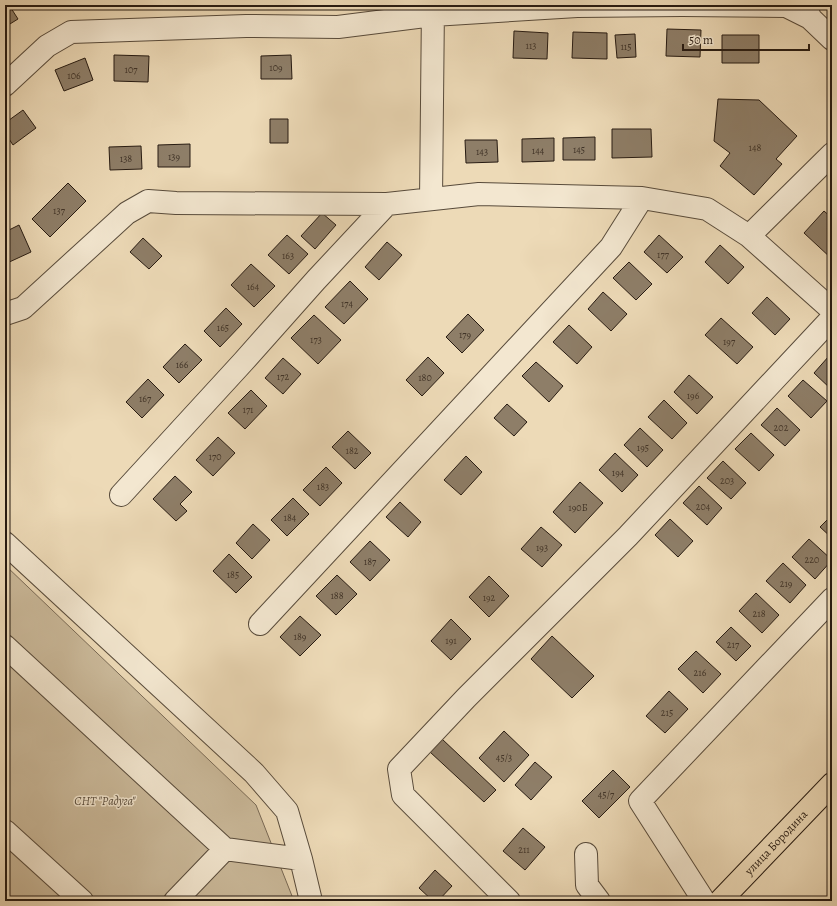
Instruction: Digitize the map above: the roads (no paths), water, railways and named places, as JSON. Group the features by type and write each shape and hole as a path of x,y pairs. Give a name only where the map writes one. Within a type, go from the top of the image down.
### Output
{"main road":[{"name":"улица Бородина","path":"727,899 832,784"}],"street":[{"path":"5,85 47,46 71,32 246,26 338,27 433,10 577,6 786,6 808,11 832,39"},
{"path":"431,199 433,10"},
{"path":"749,236 832,154"},
{"path":"5,314 23,308 126,213 148,202 387,204 479,194 642,198 706,209 749,236 832,310"},
{"path":"260,624 611,246 642,198"},
{"path":"121,494 387,204"},
{"path":"509,901 403,795 399,769 466,698 628,536 832,318"},
{"path":"5,543 254,773 287,811 311,901"},
{"path":"704,901 640,801 832,599"},
{"path":"5,646 225,850 301,859"},
{"path":"5,832 82,901"},
{"path":"175,901 225,850"},
{"path":"586,854 587,885 599,901"}],"park label":[{"name":"СНТ \"Радуга\"","path":"105,801"}]}
